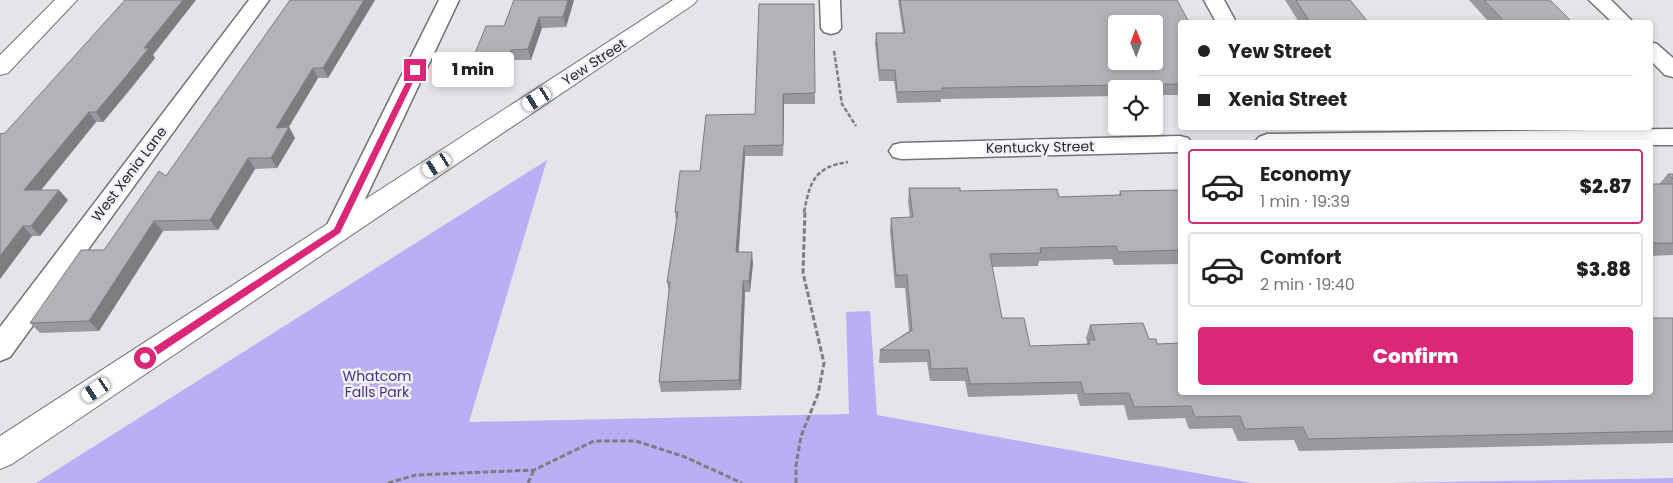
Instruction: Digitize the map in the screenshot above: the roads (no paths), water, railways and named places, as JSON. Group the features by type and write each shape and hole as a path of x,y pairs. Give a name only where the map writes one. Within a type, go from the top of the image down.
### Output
{"street":[{"path":"0,68 67,0"},
{"name":"West Xenia Lane","path":"0,349 259,0"},
{"path":"338,231 449,0"},
{"name":"Yew Street","path":"0,454 687,0"},
{"path":"830,0 831,28"},
{"path":"1214,0 1225,20"},
{"path":"1599,0 1621,20"},
{"path":"1653,51 1673,70"},
{"path":"1444,140 1673,137"},
{"name":"Kentucky Street","path":"901,150 1178,144"}],"park label":[{"name":"Whatcom Falls Park","path":"377,384"}]}
